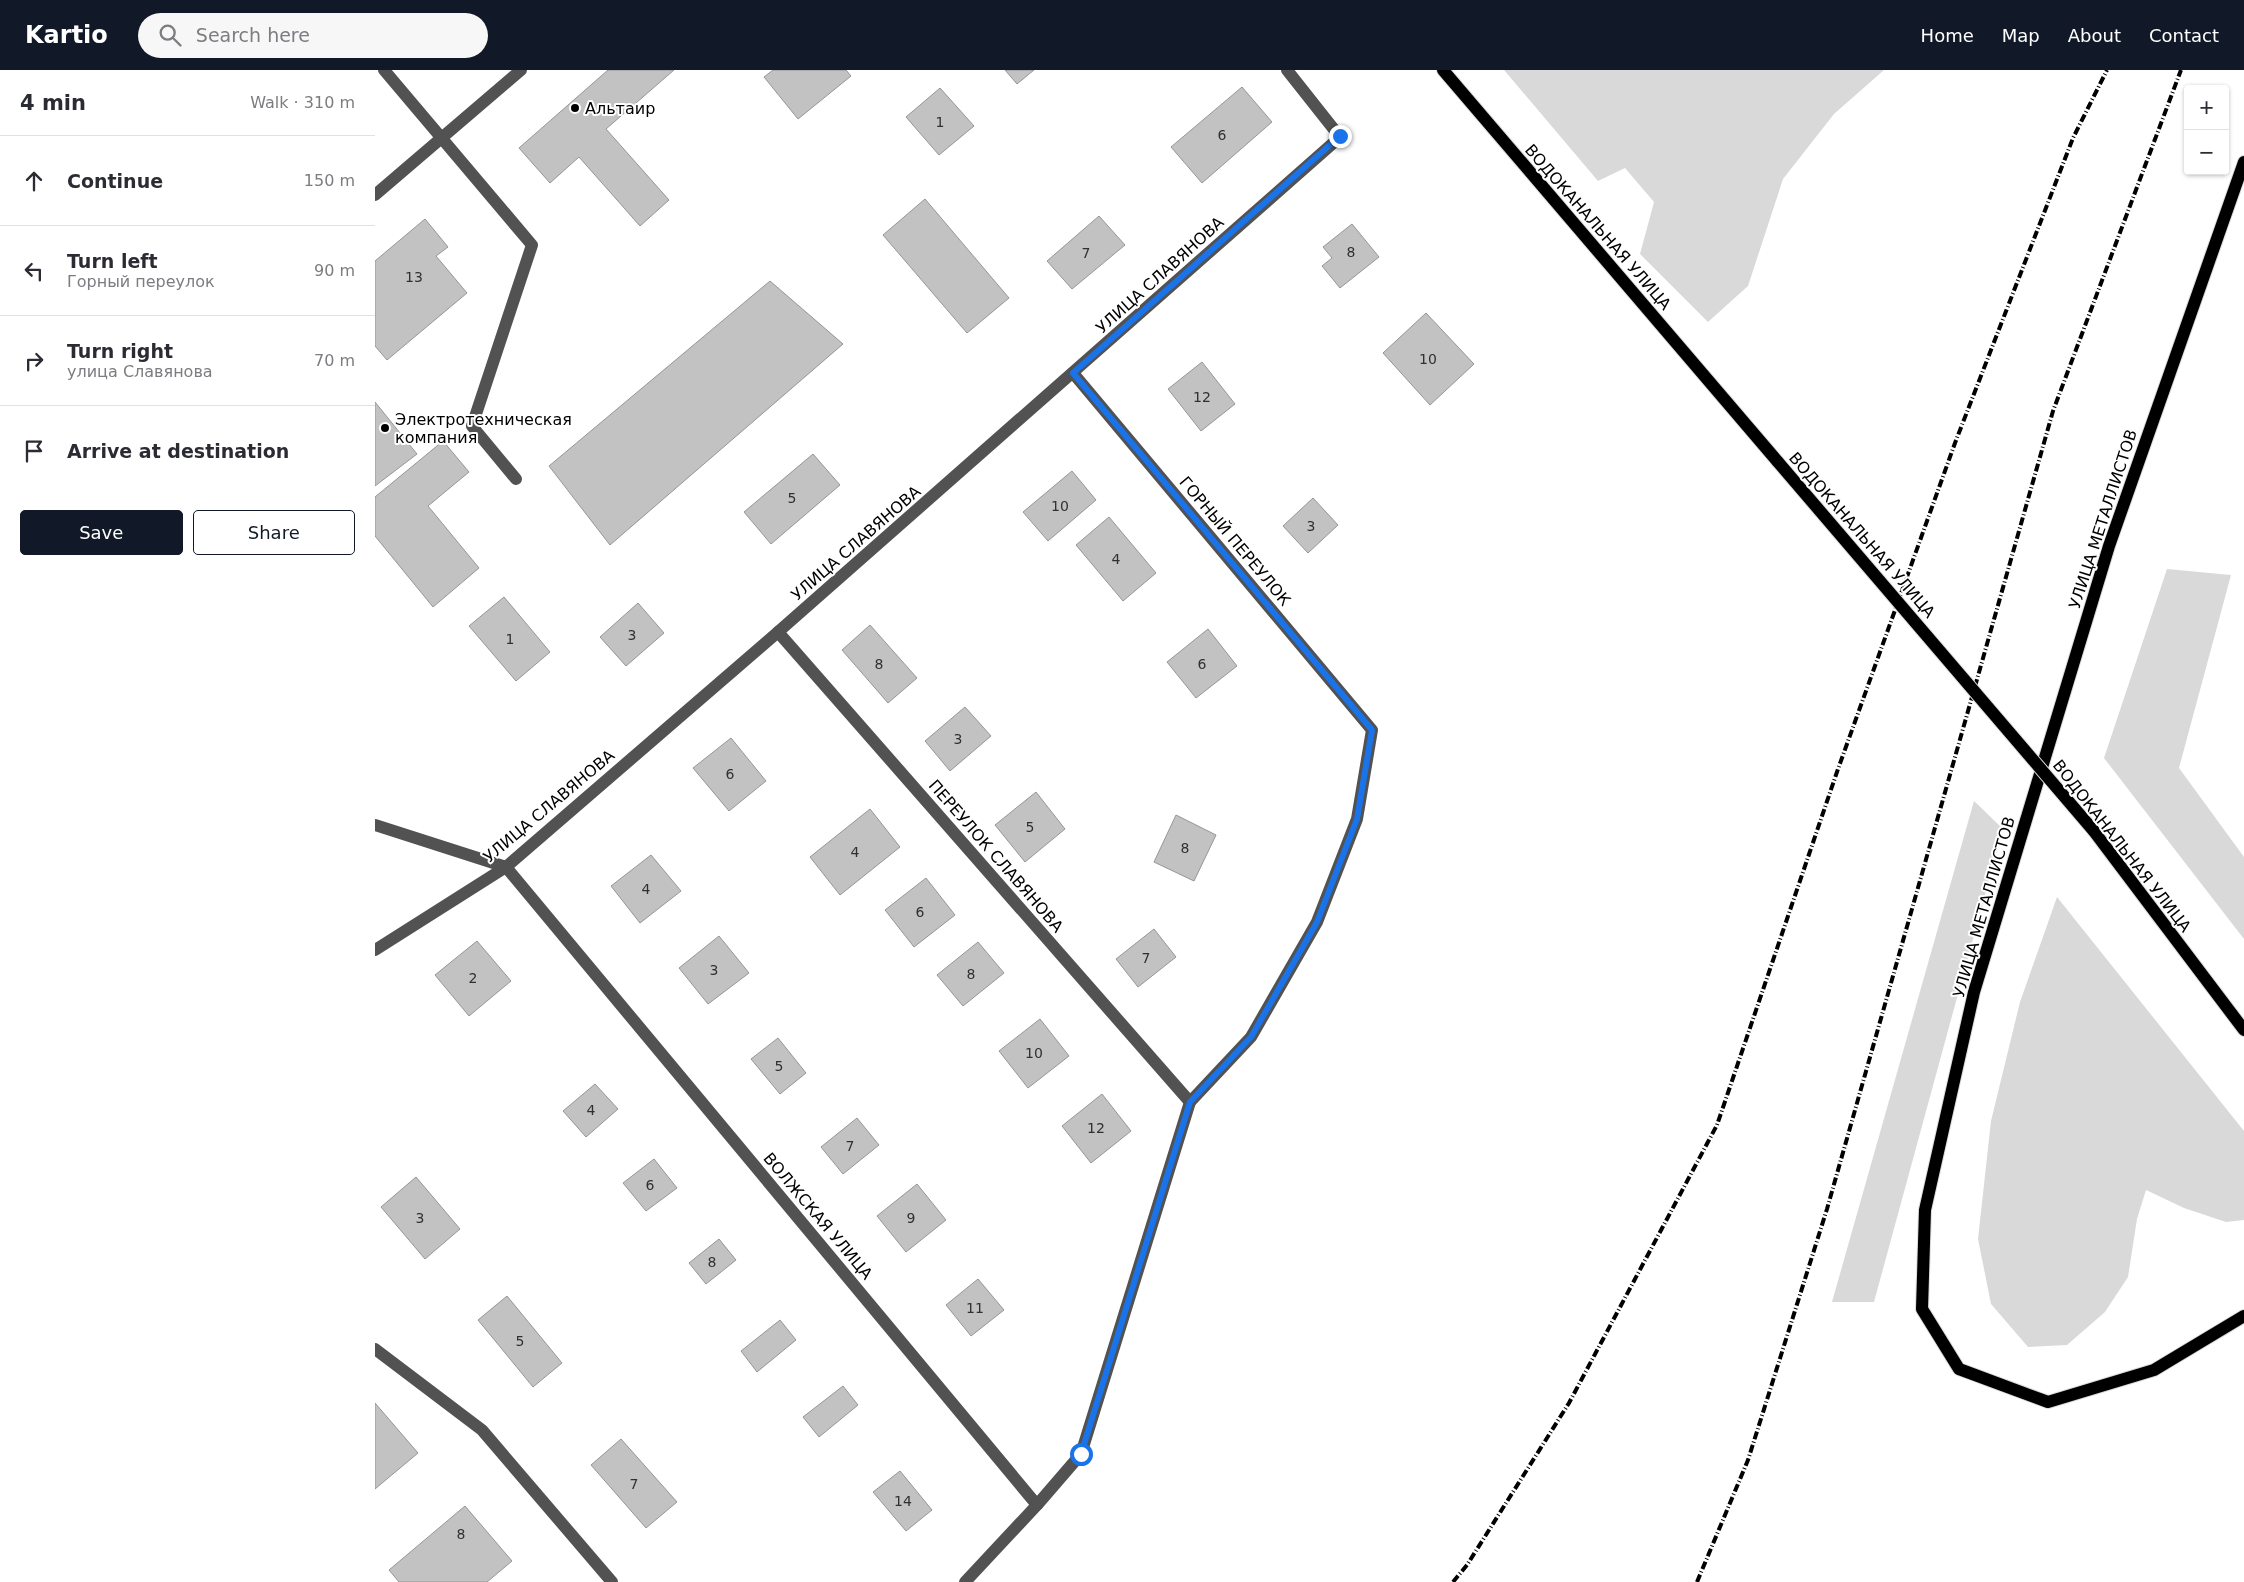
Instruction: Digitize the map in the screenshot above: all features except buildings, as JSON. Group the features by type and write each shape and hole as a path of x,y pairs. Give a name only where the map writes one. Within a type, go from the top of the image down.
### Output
{"main road":[{"name":"ВОДОКАНАЛЬНАЯ УЛИЦА","path":"1443,70 2093,830 2244,1030"},
{"name":"УЛИЦА МЕТАЛЛИСТОВ","path":"2244,162 2109,546 1974,992 1925,1210 1922,1310 1959,1369 2048,1402 2154,1370 2244,1316"}],"street":[{"path":"384,70 532,246 472,426 517,479"},
{"path":"375,195 521,70"},
{"name":"УЛИЦА СЛАВЯНОВА","path":"375,950 506,866 778,632 1340,136 1287,70"},
{"name":"ГОРНЫЙ ПЕРЕУЛОК","path":"1073,373 1372,730 1357,819 1317,922 1251,1037 1190,1102"},
{"name":"ПЕРЕУЛОК СЛАВЯНОВА","path":"778,632 1190,1102"},
{"path":"375,824 506,866"},
{"name":"ВОЛЖСКАЯ УЛИЦА","path":"506,866 1037,1505"},
{"path":"965,1582 1037,1505 1081,1454 1190,1102"},
{"path":"375,1349 482,1430 612,1582"}],"shaded area":[{"path":"1504,70 1884,70 1834,114 1783,179 1748,286 1708,322 1640,254 1654,202 1625,168 1598,181"},
{"path":"2167,569 2231,575 2179,768 2244,857 2244,939 2104,758"},
{"path":"1974,801 2003,829 1874,1302 1832,1302"},
{"path":"2057,897 2244,1131 2244,1220 2226,1222 2184,1208 2146,1190 2137,1219 2128,1277 2105,1312 2067,1345 2028,1347 1991,1304 1978,1239 1991,1121 2020,1002"}],"railway":[{"path":"1453,1582 1467,1565 1569,1403 1717,1125 1838,769 1955,443 2073,138 2107,70"},
{"path":"1697,1582 1748,1460 1827,1209 2053,411 2181,70"}],"place":[{"name":"Альтаир","path":"575,108"},
{"name":"Электротехническая компания","path":"385,428"}],"route":[{"path":"1081,1454 1190,1102 1251,1037 1317,922 1357,819 1372,730 1073,373 1340,136"}]}
